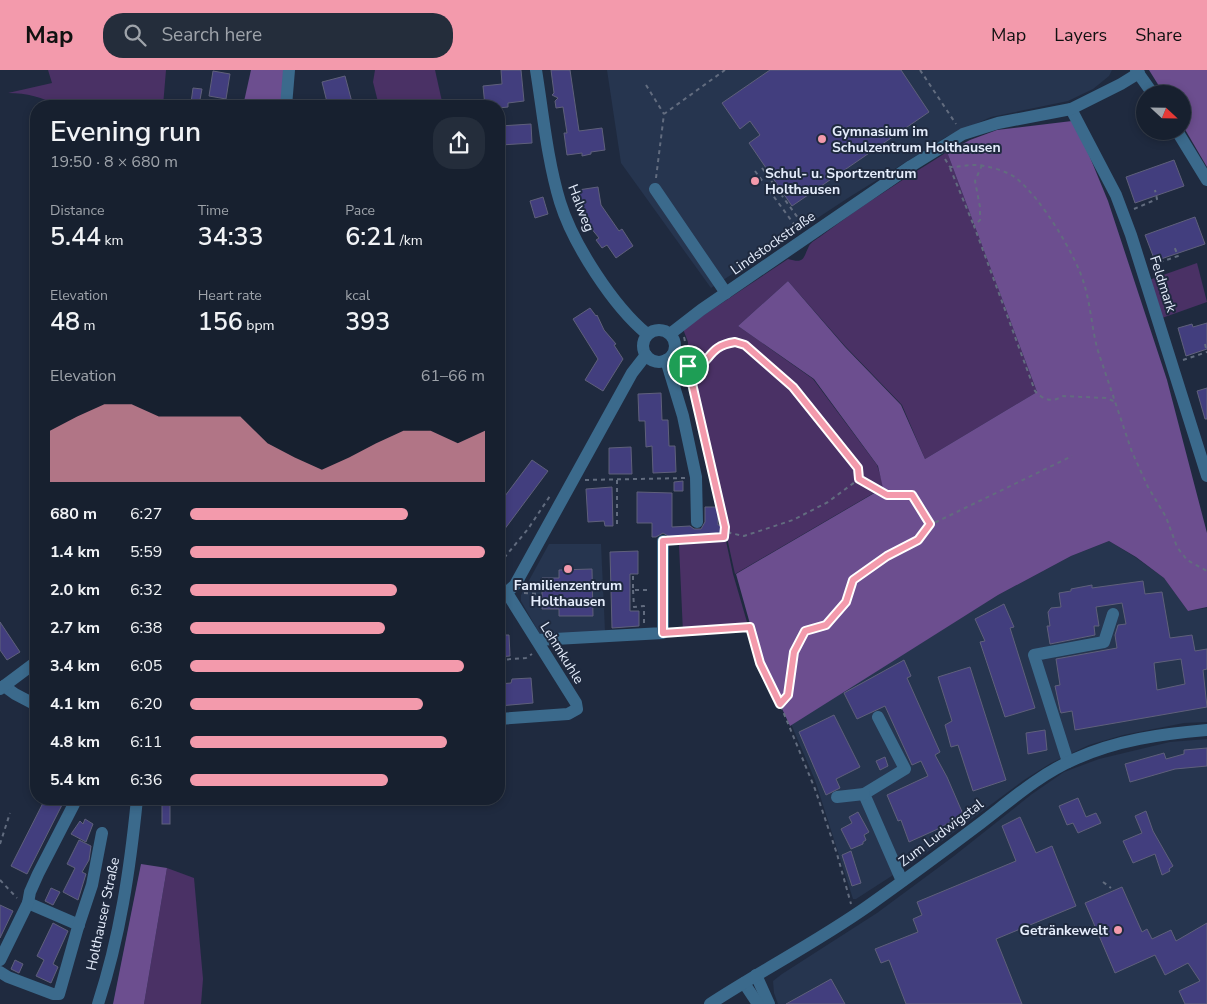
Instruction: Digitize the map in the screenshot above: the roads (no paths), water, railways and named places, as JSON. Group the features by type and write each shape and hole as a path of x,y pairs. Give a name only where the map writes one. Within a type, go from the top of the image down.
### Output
{"street":[{"path":"286,100 289,70"},
{"name":"Halweg","path":"536,70 541,110 555,182 567,220 600,278 622,310 647,334"},
{"path":"1138,71 1148,85"},
{"name":"Lindstockstraße","path":"675,330 805,238 963,134 998,123 1071,109 1121,84 1138,71"},
{"name":"Feldmark","path":"1071,109 1116,195 1123,213 1207,476"},
{"path":"1183,140 1207,180"},
{"path":"655,189 726,293"},
{"path":"661,329 675,330 675,348 671,357 660,362 653,361 646,356 643,348 647,334 661,329"},
{"path":"505,594 515,585 632,373 646,356"},
{"path":"666,360 683,416 696,477 697,522"},
{"path":"539,643 644,633 663,633 663,541"},
{"name":"Lehmkuhle","path":"505,599 539,643 576,703 577,709 568,714 505,719"},
{"path":"1068,762 1034,655 1104,642 1113,614"},
{"path":"30,666 2,687 30,702"},
{"path":"837,797 864,794 905,769 878,717"},
{"name":"Zum Ludwigstal","path":"710,1004 855,915 1025,789 1068,762 1120,743 1166,734 1207,730"},
{"path":"864,794 902,882"},
{"path":"0,960 28,903 30,892 38,874 73,805"},
{"name":"Holthauser Straße","path":"98,1004 125,899 136,805"},
{"path":"0,972 18,981 58,994 92,885 102,833"},
{"path":"28,903 79,925"},
{"path":"756,975 769,1004"},
{"path":"744,984 758,1004"}],"place":[{"name":"Gymnasium im Schulzentrum Holthausen","path":"822,139"},
{"name":"Schul- u. Sportzentrum Holthausen","path":"755,181"},
{"name":"Familienzentrum Holthausen","path":"568,569"},
{"name":"Getränkewelt","path":"1118,930"}]}
